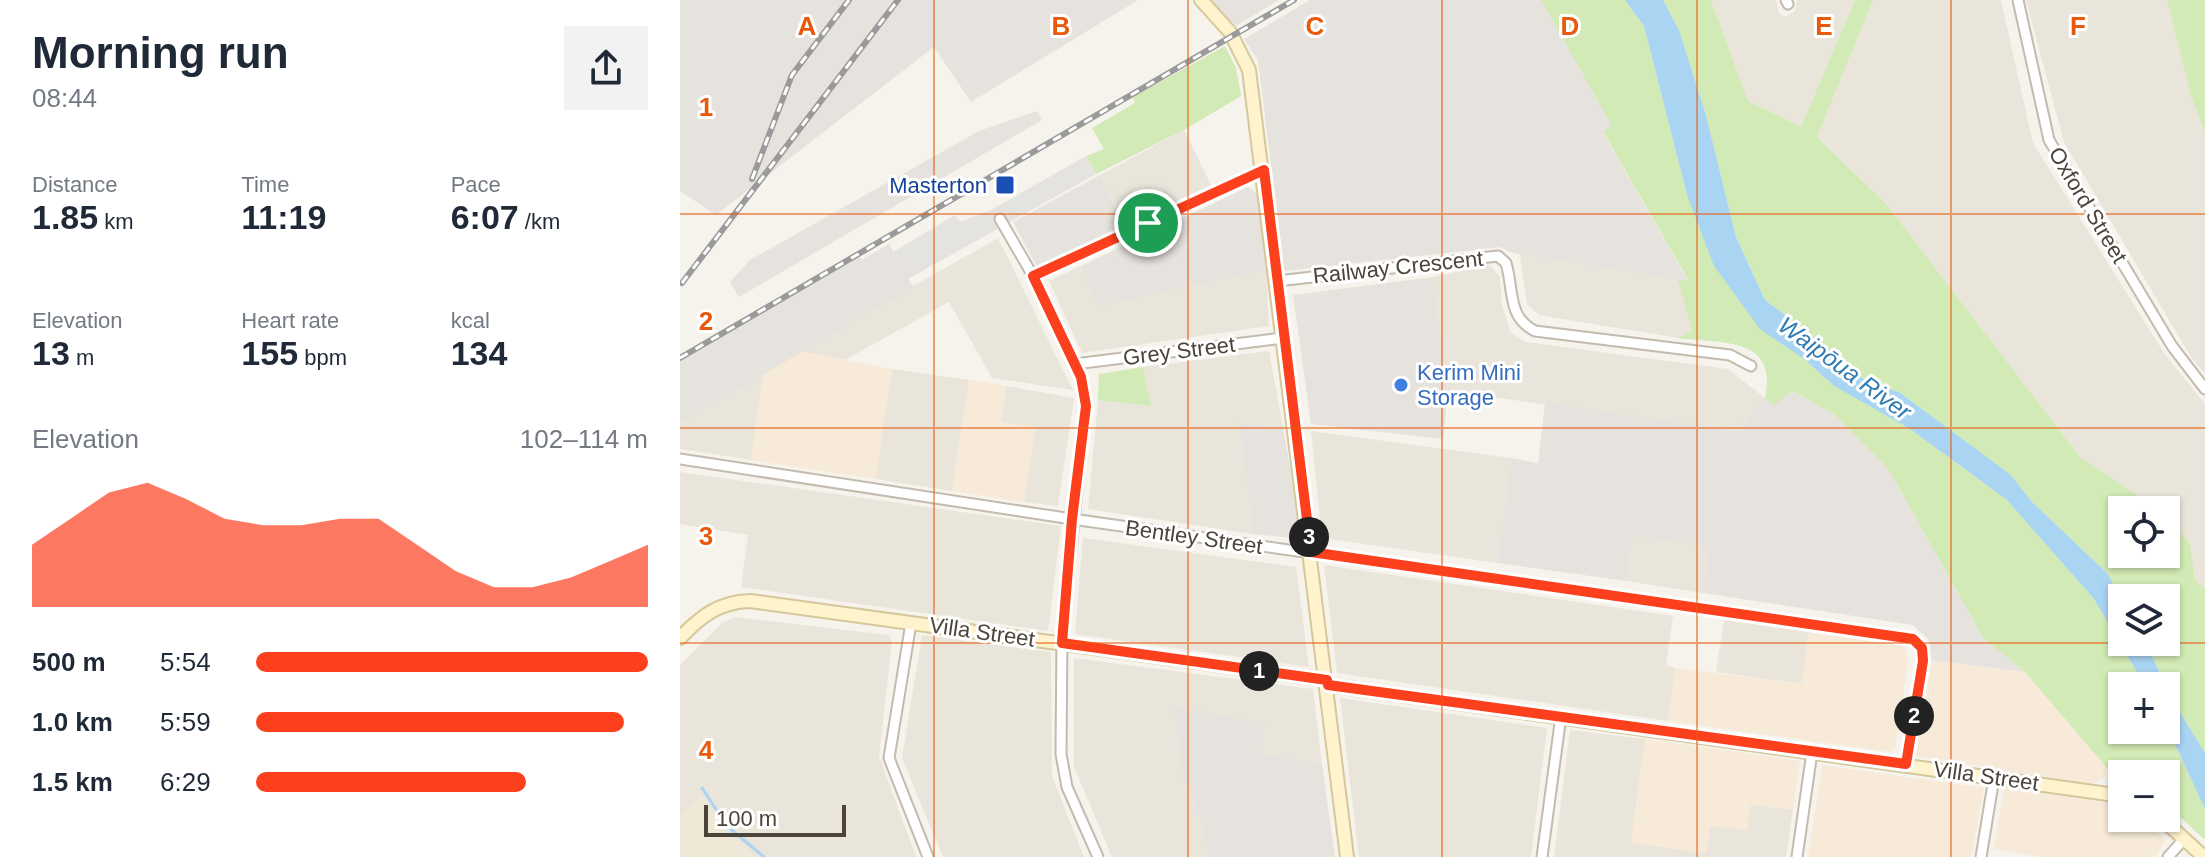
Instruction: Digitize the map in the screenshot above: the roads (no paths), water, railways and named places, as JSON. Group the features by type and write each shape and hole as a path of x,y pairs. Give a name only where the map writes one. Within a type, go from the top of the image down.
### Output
{"street":[{"path":"1201,0 1233,36 1249,70 1264,170 1347,857"},
{"name":"Oxford Street","path":"2018,0 2049,140 2172,346 2205,389"},
{"path":"1033,276 1264,170"},
{"path":"1000,219 1033,276 1075,364 1086,406 1072,519 1062,643 1062,769 1098,857"},
{"name":"Railway Crescent","path":"1277,281 1498,256 1506,263 1516,315 1523,325 1535,331 1730,355 1751,366"},
{"name":"Grey Street","path":"1075,364 1283,338"},
{"name":"Bentley Street","path":"680,459 1072,519 1913,639 1922,648 1923,661 1906,764"},
{"name":"Villa Street","path":"680,638 714,608 731,602 775,603 2108,794"},
{"path":"911,623 889,758 928,857"},
{"path":"1542,857 1561,716"},
{"path":"1797,857 1812,752"},
{"path":"1981,857 1994,778"},
{"path":"2176,832 2204,857"},
{"path":"2168,857 2184,839"}],"water":[{"name":"Waipōua River","path":"1625,0 1663,0 1679,30 1706,115 1736,237 1765,300 1827,347 1851,371 1872,384 1899,392 2011,475 2032,502 2107,573 2113,584 2108,584 2108,623 2094,599 2007,500 1910,429 1834,386 1804,359 1760,329 1714,266 1687,195 1644,26"},
{"path":"2127,656 2152,656 2160,672 2137,672"},
{"path":"2180,712 2205,753 2205,809 2175,744 2180,744"}],"waterway":[{"path":"702,788 727,826 764,857"}],"railway":[{"path":"752,179 792,75 849,0"},
{"path":"682,283 898,0"},
{"path":"680,358 1294,0"}],"place":[{"name":"Masterton","path":"1005,185"},
{"name":"Kerim Mini Storage","path":"1401,385"}]}
